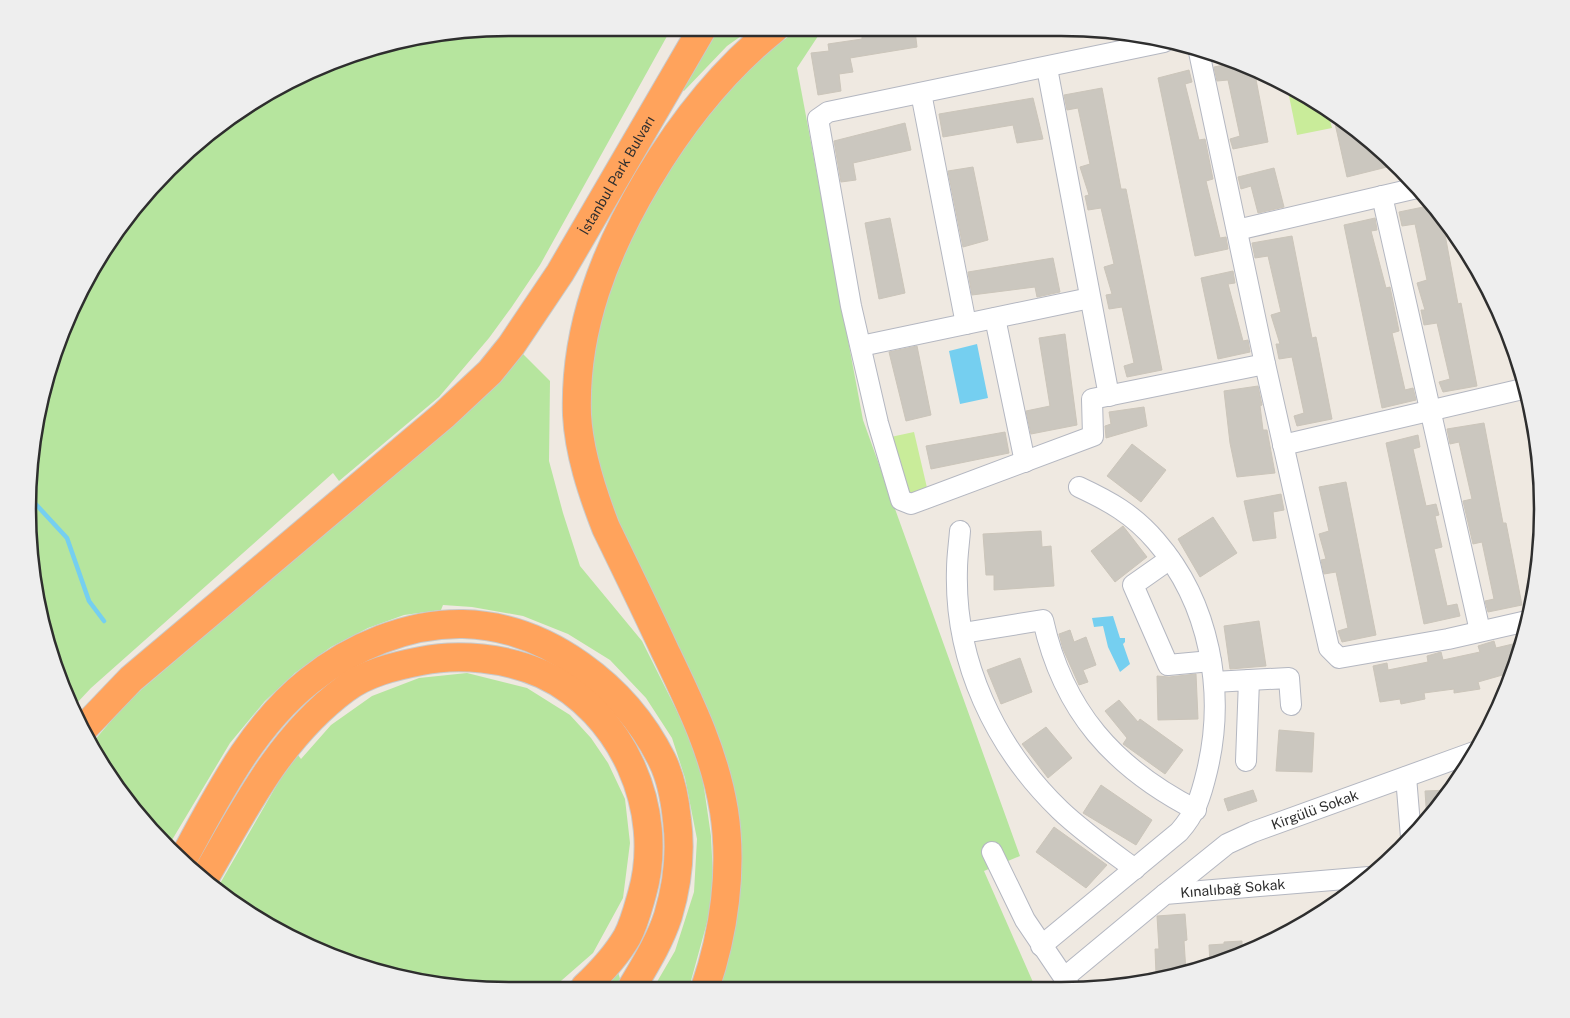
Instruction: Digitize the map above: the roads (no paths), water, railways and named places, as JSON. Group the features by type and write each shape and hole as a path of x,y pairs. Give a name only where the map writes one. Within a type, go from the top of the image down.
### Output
{"highway":[{"name":"İstanbul Park Bulvarı","path":"92,718 131,679 444,415 490,372 511,346 582,237 698,36"},
{"path":"707,982 721,926 726,886 727,848 724,813 716,773 693,709 606,528 597,504 582,446 577,416 579,362 591,300 617,237 637,199 668,147 695,108 730,69 766,36"},
{"path":"186,853 223,786 263,727 308,681 344,657 370,643 434,626 464,624 494,628 526,636 576,662 604,683 626,706 645,731 663,761 672,790 677,821 678,852 674,888 668,917 654,948 635,982"},
{"path":"207,873 278,756 299,730 321,708 346,688 383,671 426,660 465,657 518,666 541,674 561,685 588,705 606,725 623,751 637,779 645,805 649,856 645,882 638,907 628,936 615,955 590,982"}],"street":[{"path":"1152,45 828,112 818,119 851,306 878,423 901,500 911,504 1093,436 1092,399 1266,364"},
{"path":"1201,57 1328,648 1339,658 1448,639 1520,623"},
{"path":"1047,68 1108,396"},
{"path":"921,93 966,324"},
{"path":"1237,230 1409,190"},
{"path":"1382,196 1480,632"},
{"path":"861,346 1090,298"},
{"path":"995,318 1025,462"},
{"path":"1283,445 1519,390"},
{"path":"1041,946 1179,832 1189,821 1196,810 1214,734 1214,682 1211,661 1201,621 1190,593 1170,559 1137,521 1114,504 1079,486"},
{"path":"960,532 957,570 958,607 977,686 988,714 1032,781 1061,811 1135,869"},
{"path":"1170,559 1133,585 1168,665 1211,661"},
{"path":"963,633 1043,620 1048,642 1065,687 1091,729 1113,754 1137,774 1196,810"},
{"path":"1214,682 1289,678 1291,705"},
{"path":"1246,761 1249,680"},
{"name":"Kirgülü Sokak","path":"1165,894 1227,844 1253,832 1464,756"},
{"path":"1406,777 1410,827"},
{"path":"992,852 1025,920 1041,946 1068,982"},
{"name":"Kınalıbağ Sokak","path":"1070,982 1165,894 1356,878"}],"water":[{"path":"977,344 988,398 960,404 949,351"},
{"path":"1113,616 1120,638 1125,638 1123,644 1130,664 1120,672 1108,647 1103,626 1094,627 1092,618"}],"waterway":[{"path":"36,505 67,538 89,601 104,621"}]}
